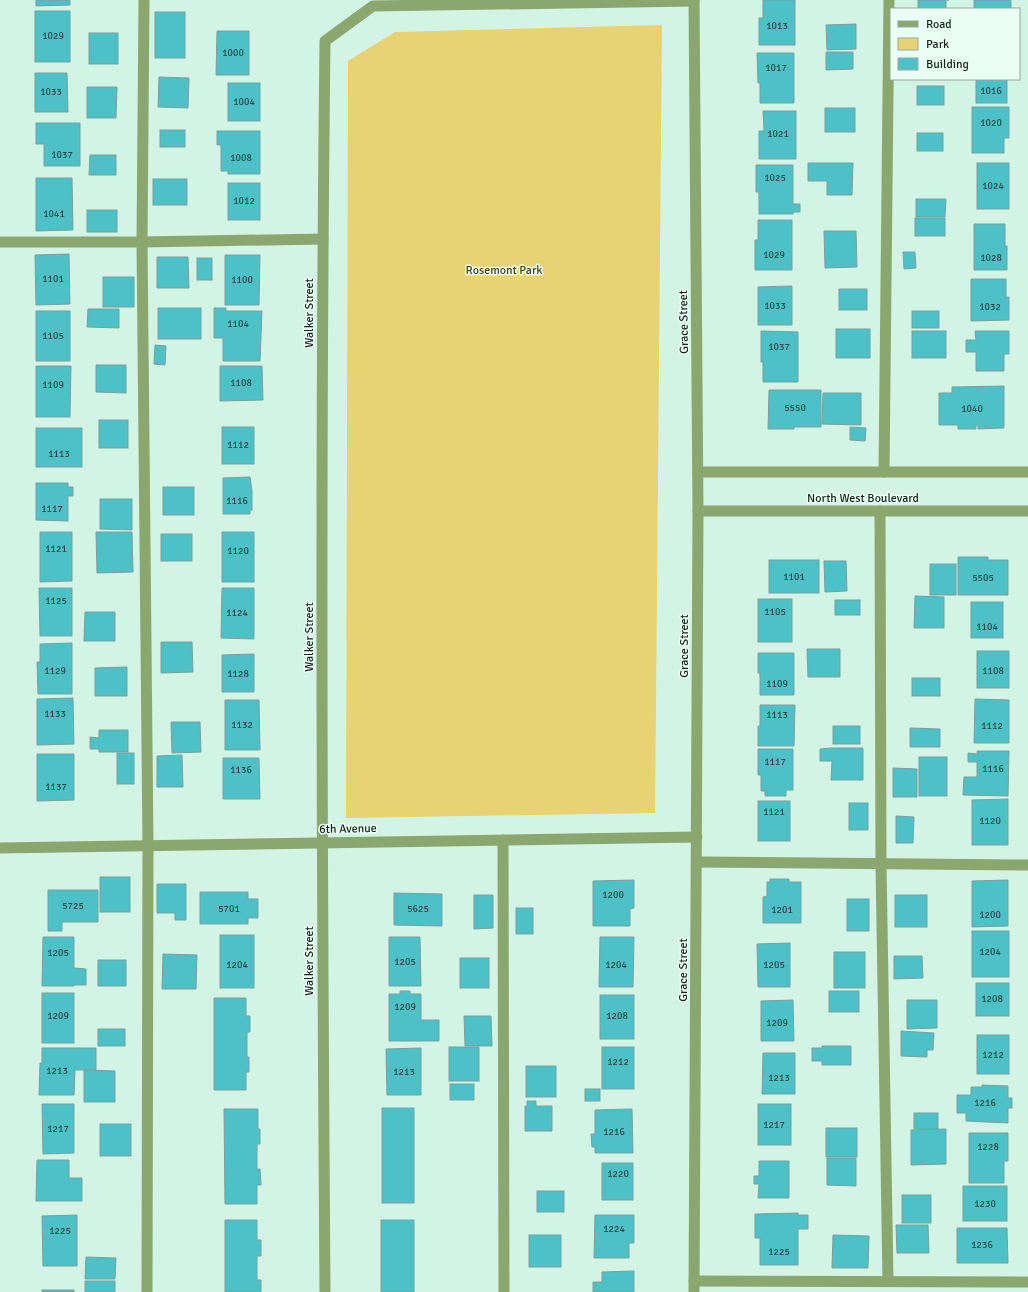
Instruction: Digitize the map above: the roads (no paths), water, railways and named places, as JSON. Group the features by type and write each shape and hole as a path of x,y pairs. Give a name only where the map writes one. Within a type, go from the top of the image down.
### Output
{"street":[{"path":"144,0 142,242 148,846 147,1292"},
{"name":"Walker Street","path":"325,1292 322,842 323,239 325,41 373,6 694,0"},
{"name":"Grace Street","path":"694,0 698,472 694,1287"},
{"path":"884,472 889,0"},
{"path":"0,242 142,242 323,239"},
{"path":"698,472 1028,472"},
{"name":"North West Boulevard","path":"698,511 1028,511"},
{"path":"880,511 881,864 888,1281"},
{"name":"6th Avenue","path":"0,848 696,837"},
{"path":"503,840 504,1292"},
{"path":"696,862 1028,866"},
{"path":"694,1287 888,1281 1028,1282"}],"park label":[{"name":"Rosemont Park","path":"504,270"}]}
